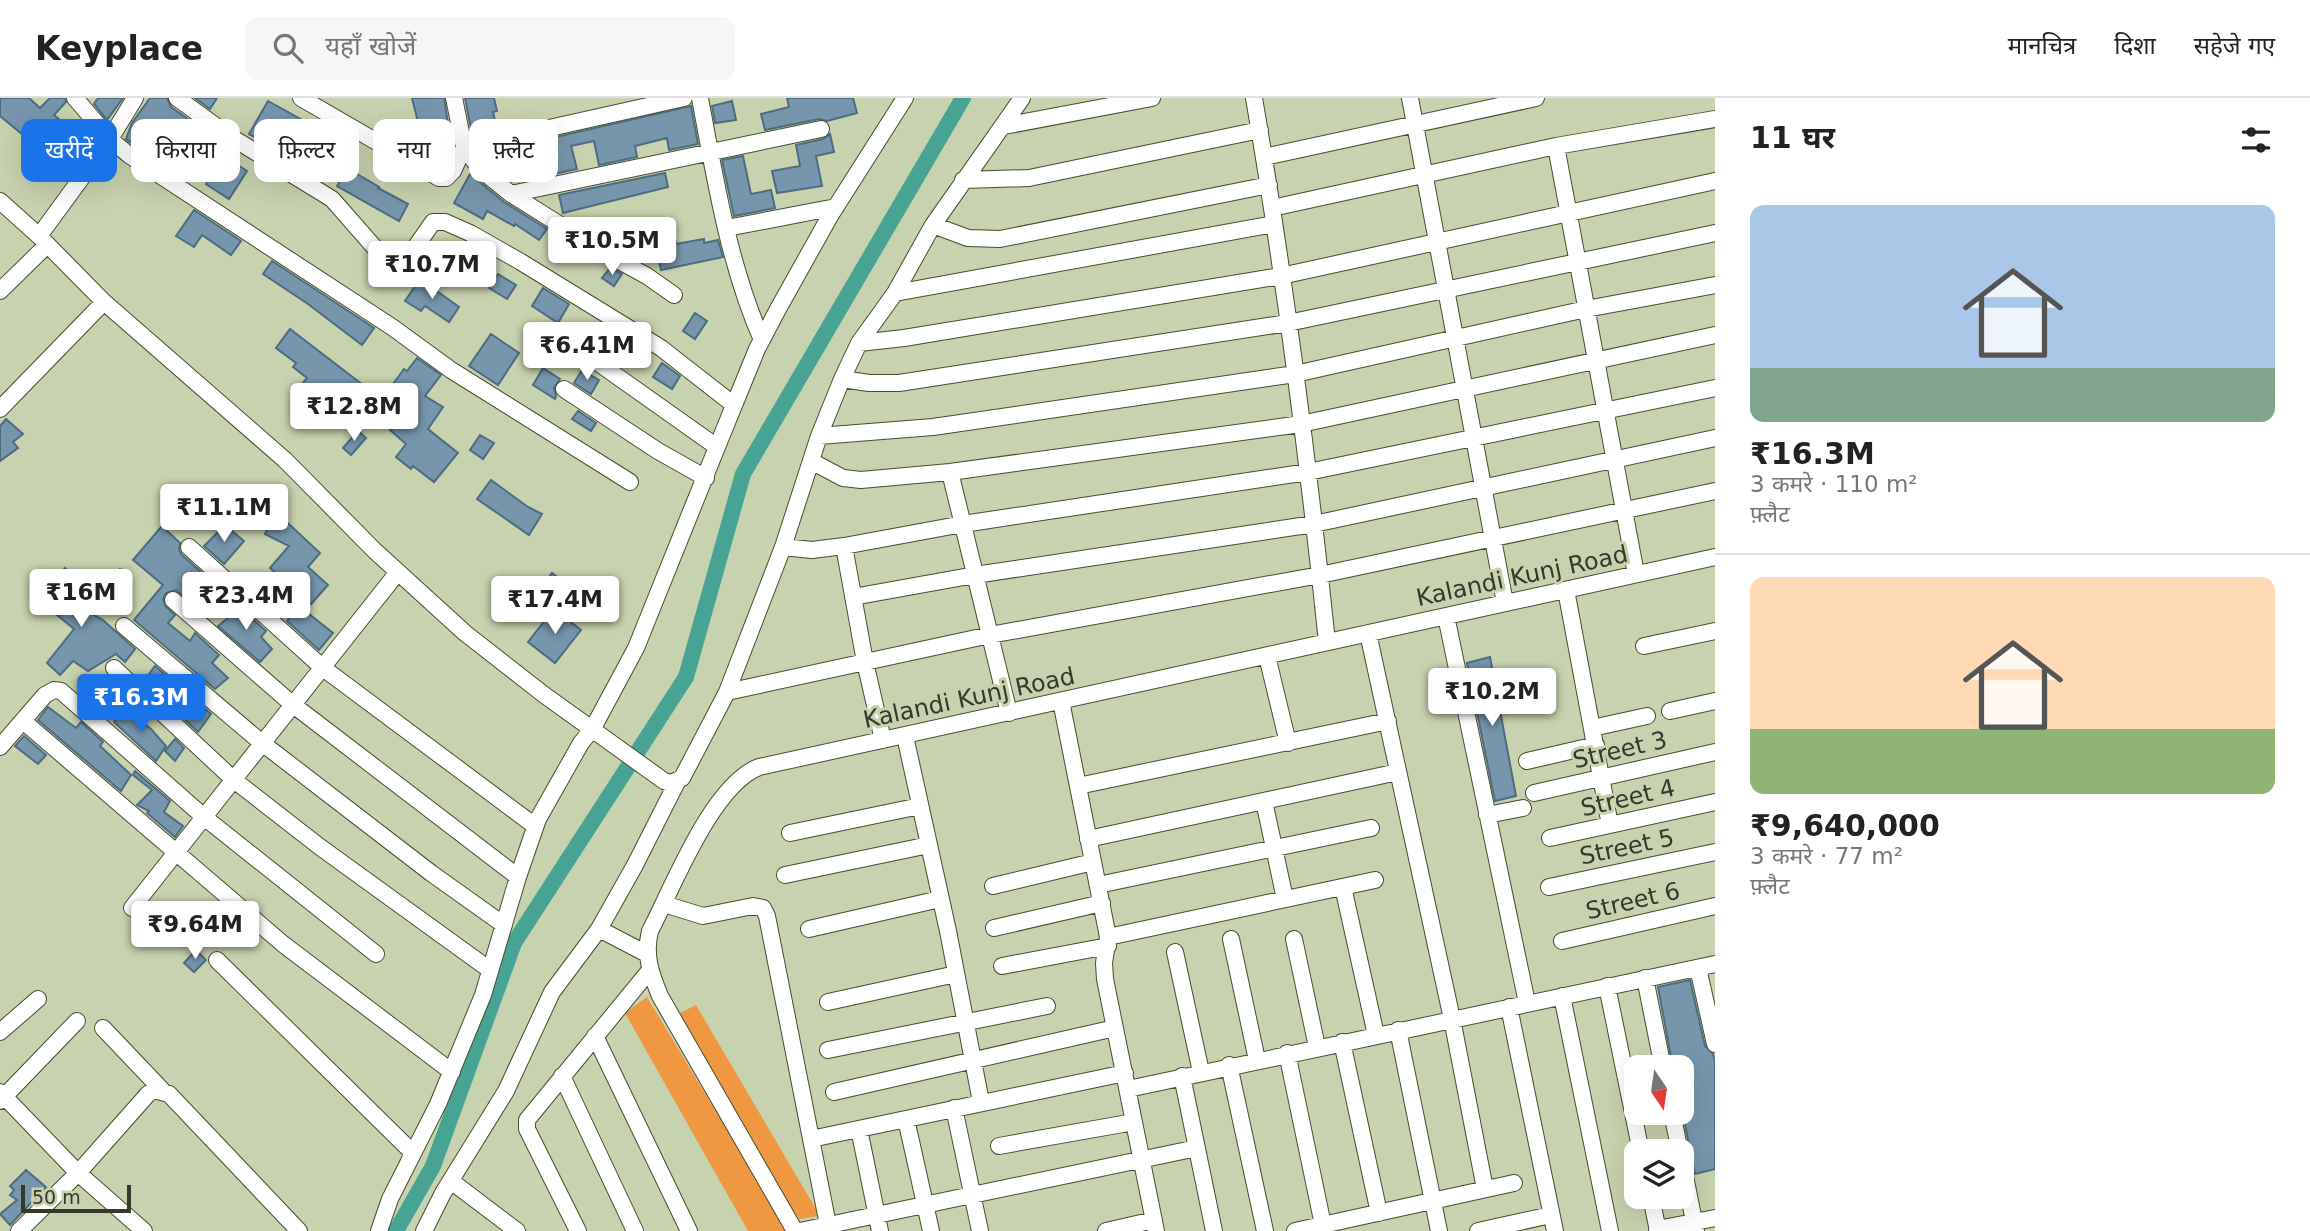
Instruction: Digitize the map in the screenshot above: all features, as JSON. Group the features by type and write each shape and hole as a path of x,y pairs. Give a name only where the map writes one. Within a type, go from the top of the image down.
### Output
{"street":[{"path":"75,98 93,119"},
{"path":"117,128 135,98"},
{"path":"177,98 231,136 332,199 389,264 403,265 433,222 445,222 521,262 661,348 734,405"},
{"path":"302,98 439,178 451,175 464,147"},
{"path":"454,98 464,147 473,163 511,194 674,295"},
{"path":"464,147 684,98"},
{"path":"700,98 745,299 762,340"},
{"path":"379,1231 390,1199 452,1072 490,970 535,826 636,648 762,340 836,207 905,98"},
{"path":"424,1231 506,1091 552,992 599,929 727,692 783,547 819,436 859,343 895,293 933,225 1022,98"},
{"path":"1004,126 1152,98"},
{"path":"1254,98 1295,374 1327,642"},
{"path":"1410,98 1505,603"},
{"path":"1264,157 1536,98"},
{"path":"895,293 1273,216 1425,174 1556,146 1715,119"},
{"path":"511,194 821,130"},
{"path":"963,180 1029,178 1260,130"},
{"path":"117,145 392,327 452,370 629,482"},
{"path":"1556,146 1636,574"},
{"path":"859,343 904,338 1281,275 1715,181"},
{"path":"0,291 43,240 81,182"},
{"path":"933,225 968,238 1000,239 1269,185"},
{"path":"0,201 104,302 285,460 465,634 664,781 677,782"},
{"path":"727,228 836,207"},
{"path":"842,379 869,383 900,383 1287,323 1715,233"},
{"path":"819,436 933,427 1295,374 1586,309 1715,285"},
{"path":"0,409 104,302"},
{"path":"556,333 717,447"},
{"path":"811,461 853,480 950,472 1301,424 1715,335"},
{"path":"783,547 812,550 844,546 963,524 1308,472 1715,388"},
{"path":"564,389 658,451 706,478"},
{"path":"853,597 975,575 1314,524 1715,438"},
{"path":"950,472 1009,713"},
{"path":"727,692 990,635 1320,575 1715,491"},
{"path":"844,546 865,662 883,740"},
{"path":"189,547 323,668 535,826"},
{"name":"Kalandi Kunj Road","path":"649,962 650,931 699,834 730,786 741,776 759,767 1715,557"},
{"path":"132,908 398,572"},
{"path":"1566,590 1610,825"},
{"path":"173,600 292,704 518,877"},
{"path":"1446,616 1527,1003"},
{"path":"124,626 262,743 442,881 504,925"},
{"path":"1368,633 1485,1189"},
{"path":"1644,646 1714,634"},
{"path":"1267,656 1288,743"},
{"path":"114,668 234,780 320,847 490,970"},
{"path":"0,747 49,691 61,691 204,817 376,954"},
{"path":"1061,701 1102,903 1108,941 1104,963 1105,979 1155,1226 1107,1231"},
{"path":"1670,711 1715,701"},
{"path":"1592,727 1647,716"},
{"path":"23,721 283,944 452,1072"},
{"path":"1078,786 1388,721"},
{"path":"905,736 981,1102"},
{"path":"1527,761 1596,746"},
{"name":"Street 3","path":"1534,793 1715,752"},
{"path":"1088,839 1398,772"},
{"path":"1264,801 1285,899"},
{"name":"Street 4","path":"1550,838 1715,802"},
{"path":"790,833 920,806"},
{"path":"1487,815 1523,808"},
{"path":"1098,885 1371,828"},
{"path":"785,875 929,845"},
{"name":"Street 5","path":"1549,887 1715,852"},
{"path":"993,886 1093,862"},
{"path":"1002,966 1376,880"},
{"path":"1343,887 1376,1035"},
{"path":"809,929 940,899"},
{"path":"994,928 1102,903"},
{"path":"664,904 703,916 753,906 763,908 769,926 828,1225"},
{"name":"Street 6","path":"1562,941 1715,906"},
{"path":"599,929 649,962 660,996 797,1231 828,1225 878,1223 926,1204 1197,1147"},
{"path":"1231,939 1257,1060"},
{"path":"1294,939 1317,1047"},
{"path":"1175,952 1201,1072"},
{"path":"217,960 413,1153"},
{"path":"578,1231 527,1129 527,1120 595,1036 649,962"},
{"path":"811,1139 981,1102 1126,1081 1182,1076 1715,964"},
{"path":"1698,968 1715,1044"},
{"path":"828,1002 956,974"},
{"path":"1645,978 1660,1055"},
{"path":"1607,986 1638,1139"},
{"path":"1562,996 1610,1231"},
{"path":"0,1032 37,999"},
{"path":"828,1050 1047,1006"},
{"path":"1478,1231 1553,1223 1509,1007"},
{"path":"77,1021 2,1097 78,1173 144,1231"},
{"path":"103,1028 299,1231"},
{"path":"834,1092 1115,1028"},
{"path":"1398,1030 1439,1231"},
{"path":"595,1036 689,1231"},
{"path":"1342,1042 1379,1213"},
{"path":"1287,1053 1323,1225"},
{"path":"1229,1065 1265,1231"},
{"path":"562,1076 635,1231"},
{"path":"1182,1076 1214,1231"},
{"path":"19,1231 78,1173 148,1094 154,1090 162,1090"},
{"path":"954,1108 980,1231"},
{"path":"906,1119 931,1231"},
{"path":"999,1146 1134,1122"},
{"path":"859,1129 878,1223"},
{"path":"451,1181 517,1231"},
{"path":"1295,1231 1514,1183"},
{"path":"1653,1209 1657,1230 1695,1227 1715,1219"},
{"path":"1691,1209 1695,1227"}],"shaded area":[{"path":"647,997 788,1231 748,1231 625,1013"},
{"path":"696,1005 820,1216 799,1219 792,1214 676,1015"}],"building":[{"path":"0,98 29,98 40,108 50,98 65,98 66,102 54,115 59,119 21,119 21,133 0,116"},
{"path":"98,98 123,98 108,119 94,104"},
{"path":"150,98 167,98 171,107 188,119 135,119"},
{"path":"195,98 217,98 210,109"},
{"path":"412,98 444,98 447,119 417,119"},
{"path":"465,98 494,98 497,111 493,112 495,119 469,119"},
{"path":"787,98 853,98 857,113 827,121 819,119 765,130 761,114 789,107"},
{"path":"268,101 300,119 258,119"},
{"path":"732,101 736,120 715,123 712,106"},
{"path":"691,106 698,144 669,150 667,138 635,146 637,157 599,165 594,141 571,146 577,169 558,173 558,137"},
{"path":"131,126 131,142 126,139"},
{"path":"830,134 834,152 816,156 822,186 777,193 772,171 800,166 796,145 823,139"},
{"path":"743,156 751,194 771,190 775,208 734,216 722,160"},
{"path":"240,166 247,171 240,182"},
{"path":"665,173 668,187 563,213 559,195"},
{"path":"359,175 408,204 399,221 337,186 339,182 359,182"},
{"path":"469,176 469,182 480,182 504,202 547,229 539,240 515,224 514,226 487,211 483,219 454,203"},
{"path":"207,182 240,182 229,199 206,184"},
{"path":"194,210 241,241 231,255 202,235 194,247 176,236"},
{"path":"671,218 676,244 704,239 704,243 718,240 723,257 661,270 655,243 622,250 617,229"},
{"path":"272,261 374,328 362,345 263,274"},
{"path":"610,268 622,274 614,286 602,278"},
{"path":"498,274 516,285 507,299 489,288"},
{"path":"420,279 459,307 449,322 425,306 421,311 405,301"},
{"path":"543,288 569,304 558,323 532,306"},
{"path":"695,313 707,321 695,339 683,331"},
{"path":"290,329 376,395 354,423 302,384 307,378 293,367 296,363 276,348"},
{"path":"491,334 519,353 498,385 469,366"},
{"path":"417,358 441,375 425,396 443,407 428,429 458,453 434,482 396,457 406,444 390,430 408,408 387,392 404,369 407,371"},
{"path":"662,363 680,376 672,389 653,377"},
{"path":"543,368 560,379 554,388 555,399 533,385"},
{"path":"582,370 599,380 591,394 574,383"},
{"path":"578,411 596,423 591,431 572,419"},
{"path":"6,419 23,434 13,442 18,448 0,461 0,426"},
{"path":"358,431 366,438 351,455 343,448"},
{"path":"480,435 494,443 483,459 470,450"},
{"path":"491,480 542,514 529,535 477,499"},
{"path":"276,512 320,553 308,567 328,585 311,604 270,568 289,546 265,534"},
{"path":"225,525 244,541 224,564 204,546"},
{"path":"162,526 180,543 179,550 182,555 221,590 200,610 176,590 166,593 163,599 166,607 175,615 168,623 190,641 195,633 219,655 212,663 228,678 215,689 134,620 163,585 133,560"},
{"path":"65,568 84,584 70,602 103,620 135,649 125,662 116,654 88,671 73,661 60,675 47,663 74,629 39,600"},
{"path":"120,569 130,577 113,600 103,592"},
{"path":"552,573 564,582 550,602 538,594"},
{"path":"231,599 266,631 261,637 272,649 260,662 218,626 233,614 226,604"},
{"path":"299,606 333,633 319,650 287,621"},
{"path":"554,609 581,630 555,663 528,642"},
{"path":"1490,657 1516,796 1495,801 1467,663"},
{"path":"155,666 211,714 198,732 144,681"},
{"path":"97,681 108,692 97,708 84,697"},
{"path":"123,691 135,702 130,709 118,699"},
{"path":"48,707 76,728 81,722 103,742 100,746 131,775 121,791 38,720"},
{"path":"124,709 151,729 166,746 156,761 114,722"},
{"path":"24,736 46,755 38,764 15,746"},
{"path":"175,739 184,748 175,761 165,751"},
{"path":"135,771 170,801 164,812 183,826 175,837 147,813 149,811 137,805 152,790 133,775"},
{"path":"196,950 206,960 194,972 184,963"},
{"path":"1690,980 1705,1046 1713,1054 1715,1062 1715,1169 1695,1174 1694,1139 1688,1139 1685,1125 1694,1125 1694,1055 1671,1055 1658,987"},
{"path":"26,1170 46,1187 10,1225 0,1214 17,1200 10,1195 14,1190 10,1186"}],"waterway":[{"path":"396,1231 433,1166 514,943 686,677 743,474 963,98"}]}
